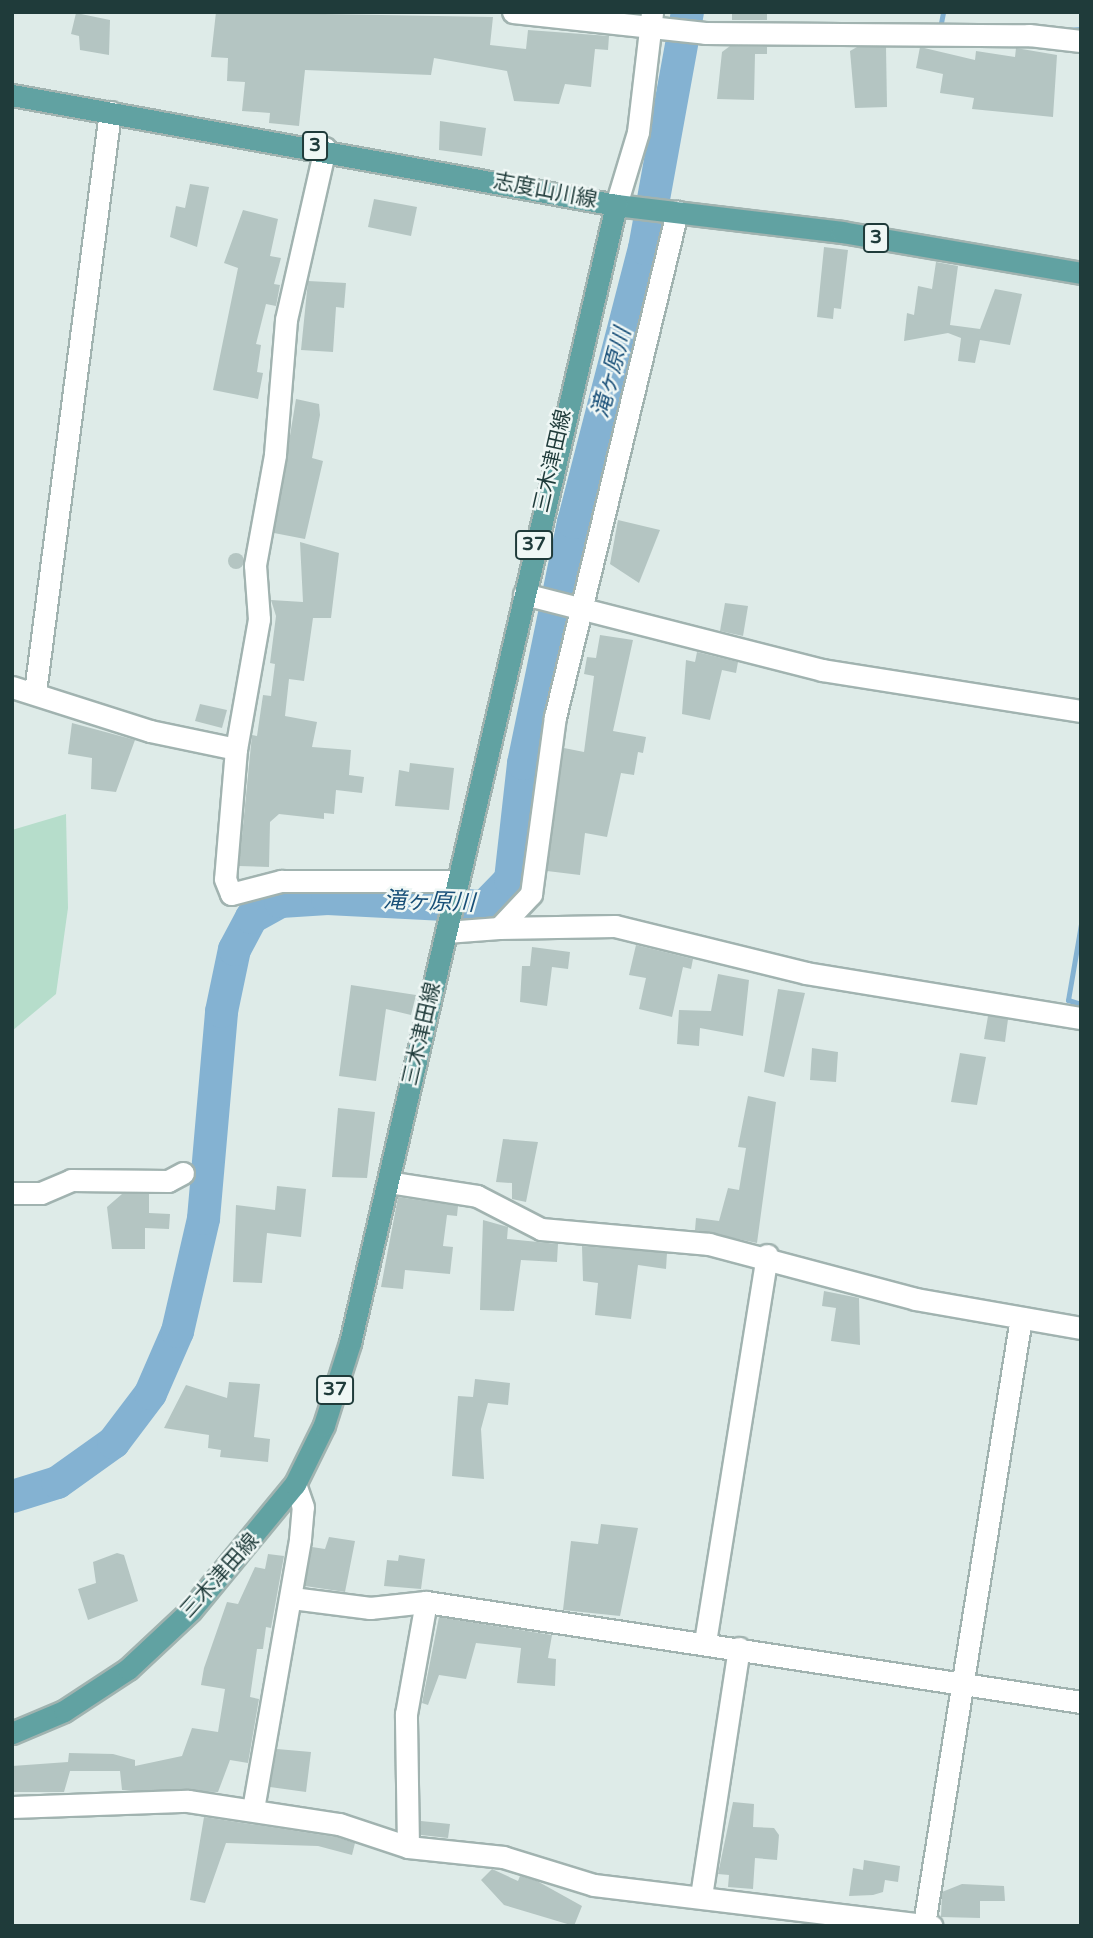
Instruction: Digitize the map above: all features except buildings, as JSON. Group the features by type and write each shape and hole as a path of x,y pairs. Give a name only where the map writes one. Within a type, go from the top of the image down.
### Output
{"main road":[{"name":"志度山川線","path":"12,95 325,148 625,206 1081,273"},
{"name":"三木津田線","path":"12,1733 64,1711 128,1669 247,1549 295,1484 324,1425 350,1343 457,883 625,206"}],"street":[{"path":"513,12 1081,41"},
{"path":"625,206 638,132 651,20"},
{"path":"35,692 110,112"},
{"path":"325,148 286,320 275,455 255,565 259,619 236,749 224,845 231,894 281,881 457,883"},
{"path":"499,928 531,894 555,717 673,211"},
{"path":"529,596 822,670 1081,711"},
{"path":"12,687 35,692 150,731 236,749"},
{"path":"447,925 499,928 615,926 806,973 1081,1018"},
{"path":"12,1193 41,1193 71,1180 168,1181 183,1173"},
{"path":"388,1182 477,1196 541,1229 767,1255 915,1299 1081,1328"},
{"path":"705,1642 767,1255"},
{"path":"12,1807 163,1800 253,1809 339,1824 408,1847 503,1857 594,1885 928,1925 1020,1318"},
{"path":"253,1809 292,1598 303,1507 295,1484"},
{"path":"292,1598 370,1608 426,1602 705,1642 1081,1702"},
{"path":"408,1847 406,1714 426,1602"},
{"path":"701,1896 739,1648"}],"green space":[{"path":"66,814 68,908 56,994 12,1031 12,830"}],"waterway":[{"name":"滝ヶ原川","path":"12,1496 57,1482 113,1442 150,1393 177,1331 203,1218 221,1011 234,949 251,917 280,901 327,898 484,906 510,879 523,763 573,522 644,248 687,12"},
{"path":"940,28 943,12"},
{"path":"1066,30 1081,29"},
{"path":"1081,924 1068,1000 1081,1004"}]}
